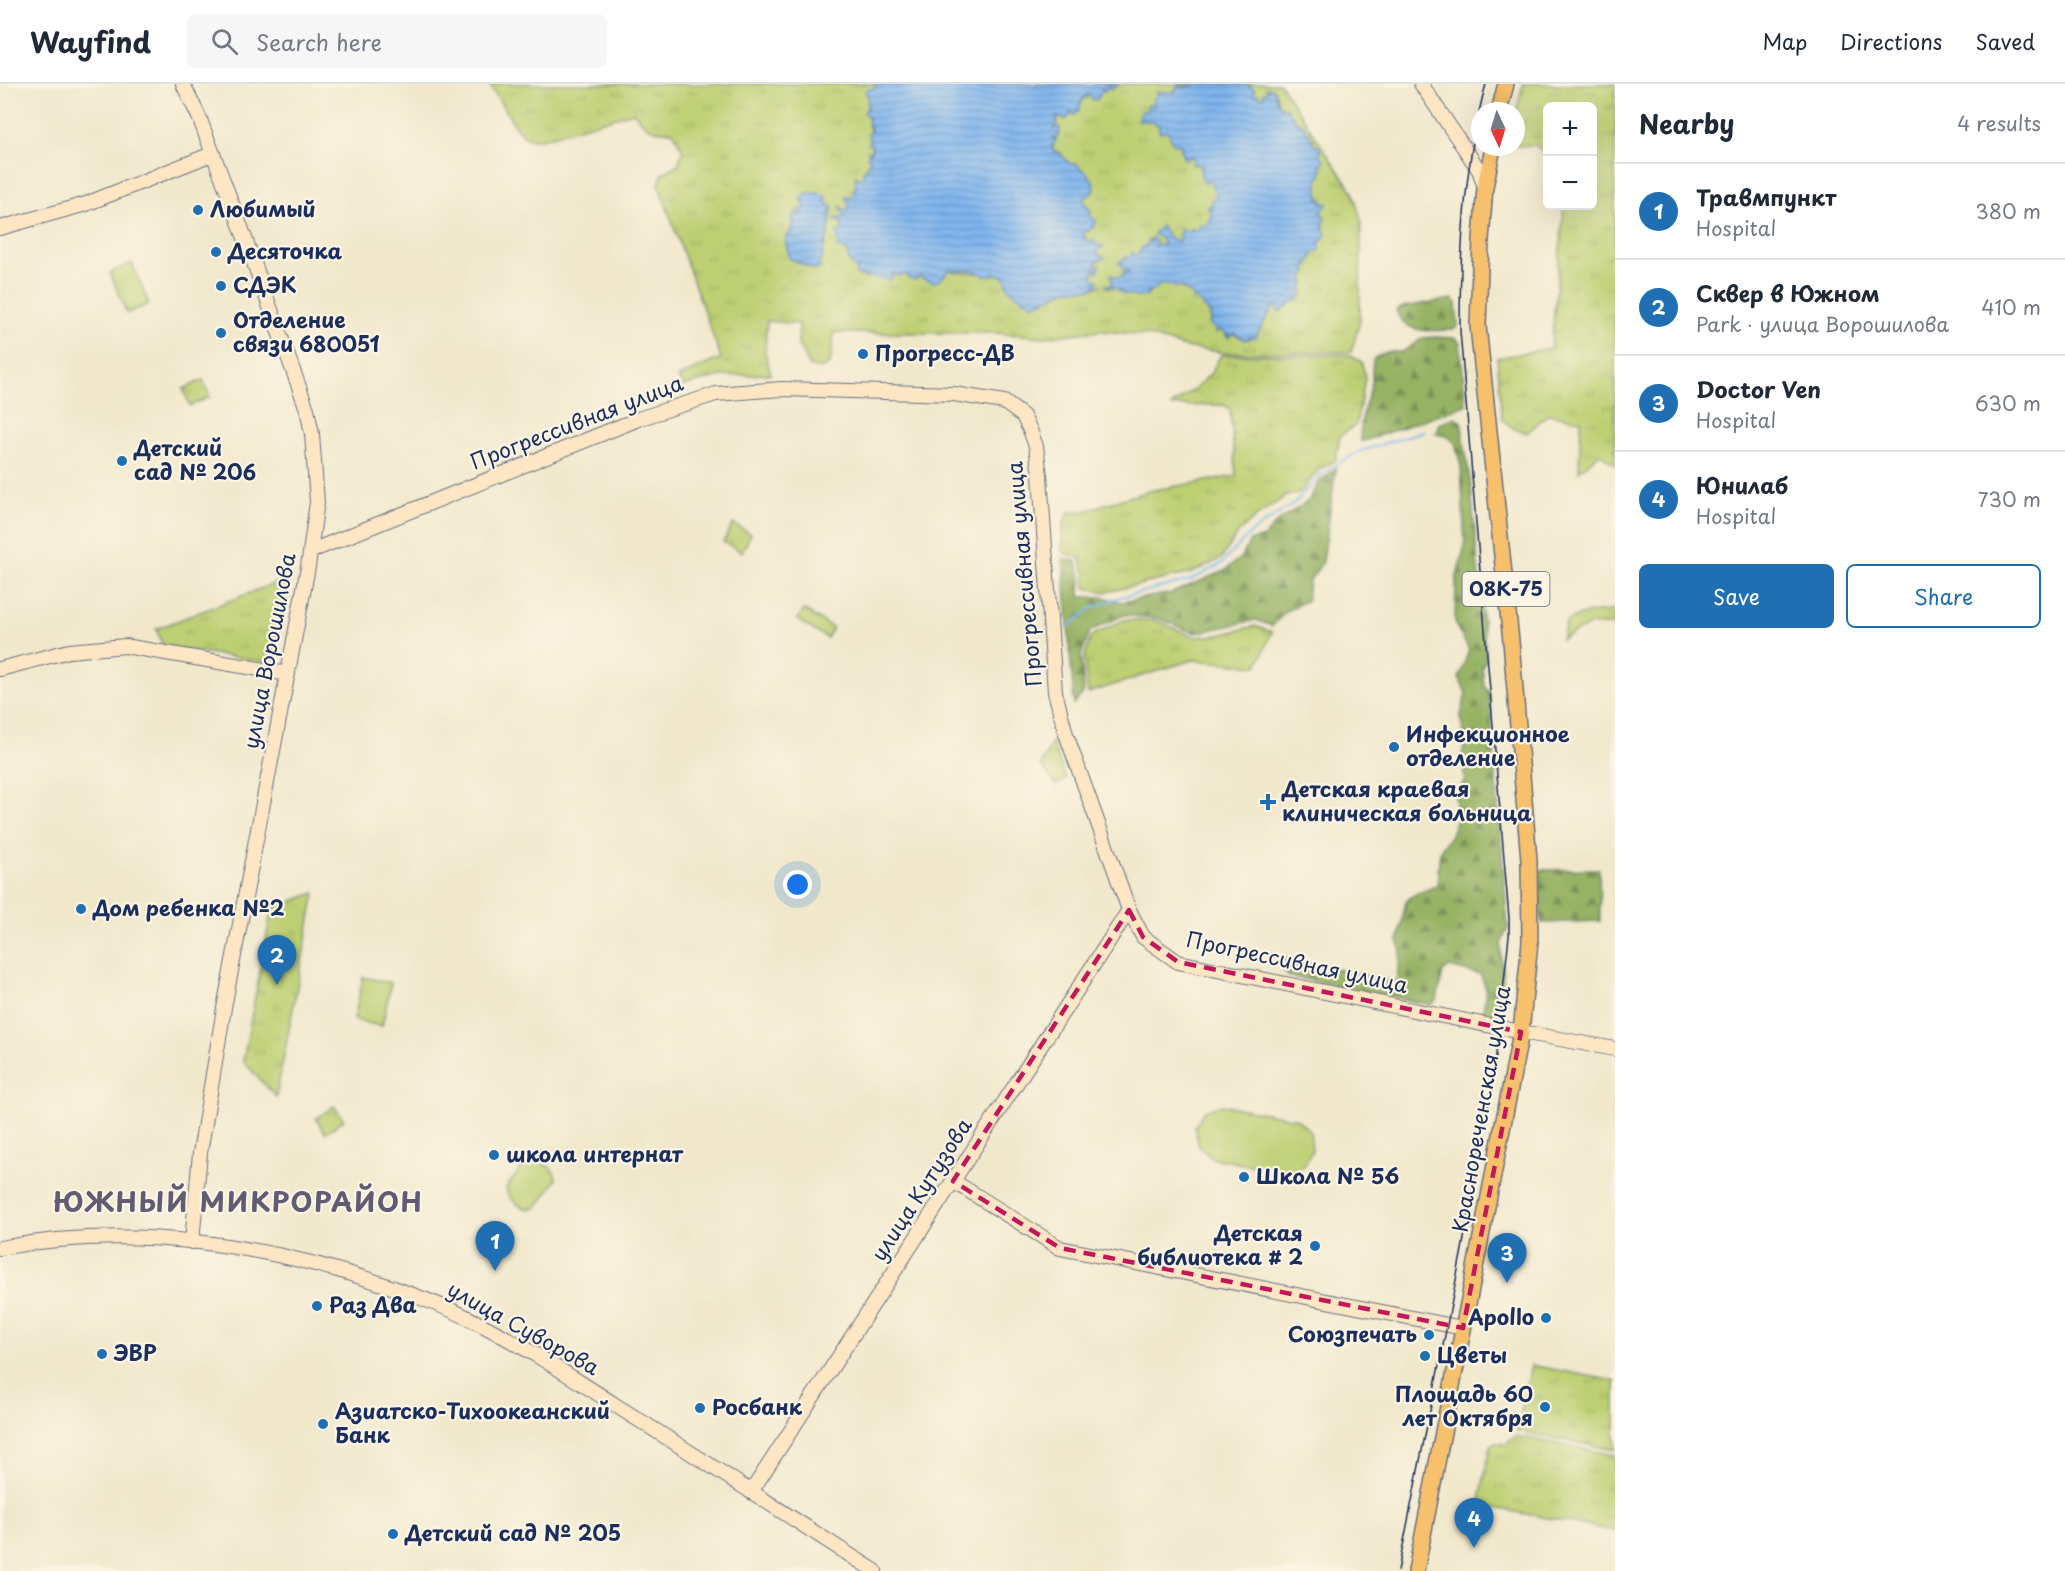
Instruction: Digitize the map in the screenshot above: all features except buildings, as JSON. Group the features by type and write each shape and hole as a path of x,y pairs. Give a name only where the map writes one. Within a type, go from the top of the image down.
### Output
{"main road":[{"path":"1501,102 1506,84"},
{"name":"Краснореченская улица","path":"1416,1571 1521,1032 1530,942 1529,860 1515,675 1478,326 1479,260 1485,187 1490,156"}],"street":[{"name":"улица Ворошилова","path":"183,84 199,117 307,409 312,434 317,502 311,551 224,1006 197,1177 192,1242"},
{"path":"1420,84 1479,170 1485,187"},
{"path":"0,228 86,204 212,154"},
{"name":"Прогрессивная улица","path":"311,551 631,422 716,394 773,389 934,393 1004,402 1023,416 1036,446 1055,692 1066,734 1129,910 1143,938 1178,962 1615,1049"},
{"path":"0,669 69,651 125,646 288,674"},
{"name":"улица Кутузова","path":"751,1492 1129,910"},
{"path":"953,1181 1060,1248 1463,1328"},
{"name":"улица Суворова","path":"0,1248 33,1241 107,1236 192,1242 274,1254 381,1284 466,1317 537,1356 875,1571"}],"highlighted area":[{"path":"1129,910 1143,937 1178,962 1521,1032 1463,1328 1060,1248 953,1181"}],"green space":[{"path":"489,84 876,84 874,89 869,89 867,108 871,154 867,156 872,160 863,179 856,176 855,193 850,199 846,196 849,206 847,211 841,207 845,218 837,219 842,227 848,260 865,278 877,276 889,280 893,273 925,278 934,282 948,270 998,275 1005,277 1009,289 1025,300 1042,302 1067,289 1098,287 1092,277 1094,270 1098,268 1095,265 1097,261 1102,259 1097,252 1102,248 1088,241 1083,233 1091,226 1095,227 1096,221 1084,203 1093,180 1070,164 1059,152 1055,152 1052,139 1056,117 1065,119 1067,111 1074,115 1085,96 1088,94 1098,96 1102,88 1109,85 1114,87 1118,84 1120,86 1125,84 1193,84 1193,87 1179,86 1173,93 1164,94 1155,106 1147,106 1149,109 1138,120 1151,121 1159,125 1159,132 1168,131 1181,146 1184,158 1190,156 1203,166 1204,183 1210,180 1217,197 1209,207 1211,208 1208,226 1187,234 1178,242 1160,229 1155,235 1162,237 1164,246 1155,246 1152,239 1145,249 1142,248 1135,256 1124,259 1120,262 1129,272 1124,272 1124,277 1112,280 1112,285 1108,287 1120,289 1124,294 1142,295 1148,294 1149,291 1162,284 1178,286 1200,301 1210,315 1212,321 1209,323 1217,331 1236,335 1245,340 1256,336 1273,307 1275,306 1279,311 1290,302 1297,301 1298,296 1301,297 1305,283 1304,268 1307,266 1305,264 1310,262 1324,231 1322,222 1325,219 1321,211 1327,204 1320,203 1322,200 1319,200 1317,196 1318,181 1322,172 1318,148 1311,145 1311,139 1303,127 1278,104 1275,90 1269,88 1263,98 1267,104 1264,107 1258,94 1254,96 1254,89 1246,84 1280,84 1353,192 1361,220 1360,321 1351,352 1225,353 1185,347 1147,335 1100,331 1044,337 996,333 834,333 830,364 820,369 809,366 804,353 798,346 799,324 767,321 765,352 771,374 720,376 683,386 678,377 721,358 659,186 662,174 678,164 683,151 673,131 650,128 634,112 541,139 528,139 517,129","holes":["811,193 823,194 827,198 825,202 833,207 826,244 822,250 819,268 815,270 789,258 786,243 797,216 803,213 802,211 799,213 798,209 803,209 805,206 801,200"]},
{"path":"1523,84 1615,84 1615,465 1600,453 1579,471 1581,420 1548,414 1527,433 1513,428 1502,419 1497,358 1551,348 1564,210 1597,210 1597,102 1543,102 1543,153 1536,145 1525,146 1525,102 1519,102"},
{"path":"132,263 149,304 127,313 110,273"},
{"path":"1452,299 1456,303 1458,326 1453,330 1428,331 1413,328 1400,319 1396,311 1403,307"},
{"path":"1423,338 1456,338 1460,343 1466,405 1361,442 1362,421 1371,386 1374,358 1388,352 1402,352"},
{"path":"1221,355 1349,355 1362,362 1365,378 1356,425 1340,436 1336,460 1318,470 1300,493 1286,496 1257,516 1239,532 1221,559 1192,573 1106,592 1085,588 1086,577 1080,558 1062,552 1063,525 1069,512 1083,511 1148,491 1236,476 1230,409 1224,405 1171,406 1196,388 1211,373"},
{"path":"203,380 210,397 190,406 183,389"},
{"path":"1455,417 1461,421 1471,487 1486,660 1482,666 1484,686 1489,692 1508,928 1501,946 1503,1001 1496,1016 1483,1011 1486,989 1481,975 1450,967 1443,972 1437,999 1431,1005 1288,976 1282,968 1284,958 1396,982 1401,952 1398,941 1406,902 1413,896 1437,885 1440,850 1451,835 1458,814 1455,798 1465,779 1461,716 1466,693 1459,678 1469,650 1455,624 1456,580 1465,545 1461,466 1455,443 1448,436 1436,433 1439,424"},
{"path":"1336,468 1323,562 1309,581 1307,600 1286,611 1272,626 1256,620 1195,633 1157,618 1124,615 1090,631 1081,655 1084,692 1074,704 1063,559 1076,561 1081,577 1080,597 1102,597 1122,602 1172,593 1224,571 1241,557 1250,541 1264,537 1277,522 1308,501 1320,481"},
{"path":"733,524 751,534 742,552 723,542"},
{"path":"286,579 271,663 163,646 156,629"},
{"path":"804,610 833,628 827,638 797,620"},
{"path":"1615,610 1615,625 1590,625 1561,639 1567,621 1584,614"},
{"path":"1124,620 1154,620 1195,637 1219,635 1255,626 1272,632 1257,666 1192,660 1088,693 1084,658 1091,636"},
{"path":"1052,742 1066,779 1056,785 1041,765"},
{"path":"1599,869 1600,921 1541,923 1540,870"},
{"path":"315,893 276,1097 243,1061 272,908"},
{"path":"363,977 391,983 382,1026 354,1020"},
{"path":"1222,1105 1297,1119 1310,1131 1312,1150 1304,1166 1287,1172 1212,1158 1199,1147 1195,1127 1204,1111"},
{"path":"334,1106 344,1120 325,1133 316,1119"},
{"path":"529,1158 534,1158 548,1166 554,1172 556,1180 536,1208 531,1209 513,1201 506,1188"},
{"path":"1531,1365 1615,1381 1615,1450 1517,1431"},
{"path":"1516,1436 1615,1455 1615,1531 1479,1505 1490,1446 1495,1443 1506,1444"}],"water":[{"path":"876,84 1118,84 1112,90 1109,85 1105,91 1102,89 1098,99 1093,100 1088,94 1087,98 1085,96 1077,113 1074,115 1073,112 1069,113 1069,118 1057,117 1054,129 1058,126 1060,129 1058,136 1053,138 1056,139 1052,145 1054,152 1059,152 1070,164 1077,164 1093,180 1094,189 1089,196 1085,196 1084,203 1096,221 1095,227 1091,226 1090,231 1083,233 1089,242 1094,240 1095,244 1104,246 1097,252 1104,259 1097,261 1095,265 1100,265 1098,268 1100,269 1097,272 1095,268 1092,277 1099,281 1095,284 1100,285 1090,289 1067,289 1033,305 1009,289 1005,277 994,273 986,276 972,270 948,270 942,279 934,282 918,277 916,280 908,278 906,274 899,276 893,273 893,277 889,280 856,275 857,270 848,260 848,254 845,250 836,248 839,246 837,231 843,230 841,221 835,219 845,217 840,206 847,211 849,206 845,196 850,198 855,193 851,190 856,189 855,176 863,179 863,172 865,168 868,168 867,164 871,160 867,156 868,151 871,153 872,146 868,144 870,142 868,133 871,132 871,127 868,126 868,116 864,113 868,108 868,96 865,93 868,89 874,89"},
{"path":"1188,84 1192,86 1193,84 1246,84 1254,89 1254,96 1258,94 1261,98 1264,97 1263,93 1267,92 1266,88 1275,90 1276,100 1282,108 1287,108 1295,121 1304,126 1311,139 1314,139 1312,144 1318,146 1322,152 1319,155 1324,161 1320,167 1322,172 1318,181 1318,196 1319,200 1323,201 1321,203 1328,203 1321,211 1325,219 1322,226 1326,234 1319,242 1320,250 1311,256 1313,258 1310,259 1310,263 1306,263 1310,267 1304,268 1307,271 1303,278 1305,283 1300,299 1297,297 1297,301 1291,302 1279,312 1275,306 1273,307 1255,338 1245,340 1234,333 1228,338 1225,332 1220,330 1216,332 1215,328 1209,324 1212,321 1208,310 1194,298 1192,299 1193,296 1184,288 1162,284 1153,291 1149,291 1147,295 1138,297 1119,292 1120,289 1106,285 1112,285 1111,274 1115,277 1124,277 1123,271 1127,273 1129,271 1121,266 1123,263 1118,263 1128,258 1133,252 1134,255 1139,254 1142,247 1145,248 1143,246 1146,247 1148,240 1151,242 1152,238 1156,241 1155,246 1158,244 1164,246 1162,238 1154,235 1161,226 1169,237 1178,242 1182,229 1188,232 1191,228 1197,231 1201,224 1206,227 1208,220 1211,219 1211,211 1208,209 1211,208 1208,207 1217,197 1210,180 1204,183 1201,177 1200,169 1203,166 1192,164 1194,158 1190,156 1188,159 1186,157 1183,159 1181,145 1173,143 1168,131 1159,132 1159,125 1151,121 1137,120 1142,111 1149,110 1147,106 1150,104 1152,107 1155,106 1153,99 1157,96 1157,92 1173,93 1176,87 1185,88"},
{"path":"806,193 820,193 827,196 825,202 833,207 829,214 831,219 825,240 826,245 824,244 823,256 818,266 821,268 815,270 789,258 786,241 786,235 789,236 795,222 791,219 795,213 799,216 803,213 802,211 799,213 798,209 804,209 805,205 801,200"}],"waterway":[{"path":"1068,627 1090,609 1114,599 1191,580 1221,564 1252,532 1296,502 1322,473 1358,452 1424,431"}],"tram line":[{"path":"1398,1571 1461,1255 1494,1073 1509,936 1460,331 1461,269 1468,175 1486,84"}],"place":[{"name":"Любимый","path":"198,210"},
{"name":"Десяточка","path":"216,252"},
{"name":"СДЭК","path":"221,286"},
{"name":"Отделение связи 680051","path":"221,333"},
{"name":"Прогресс-ДВ","path":"863,354"},
{"name":"Детский сад № 206","path":"122,461"},
{"name":"Инфекционное отделение","path":"1394,747"},
{"name":"Детская краевая клиническая больница","path":"1268,802"},
{"name":"Дом ребенка №2","path":"81,909"},
{"name":"Сквер в Южном","path":"277,985"},
{"name":"школа интернат","path":"494,1155"},
{"name":"Школа № 56","path":"1244,1177"},
{"name":"Детская библиотека # 2","path":"1315,1246"},
{"name":"Травмпункт","path":"495,1271"},
{"name":"Doctor Ven","path":"1507,1283"},
{"name":"Раз Два","path":"317,1306"},
{"name":"Apollo","path":"1546,1318"},
{"name":"Союзпечать","path":"1429,1335"},
{"name":"ЭВР","path":"102,1354"},
{"name":"Цветы","path":"1425,1356"},
{"name":"Площадь 60 лет Октября","path":"1545,1407"},
{"name":"Росбанк","path":"700,1408"},
{"name":"Азиатско-Тихоокеанский Банк","path":"323,1424"},
{"name":"Детский сад № 205","path":"393,1534"},
{"name":"Юнилаб","path":"1474,1548"}],"district":[{"name":"ЮЖНЫЙ МИКРОРАЙОН","path":"238,1203"}]}
